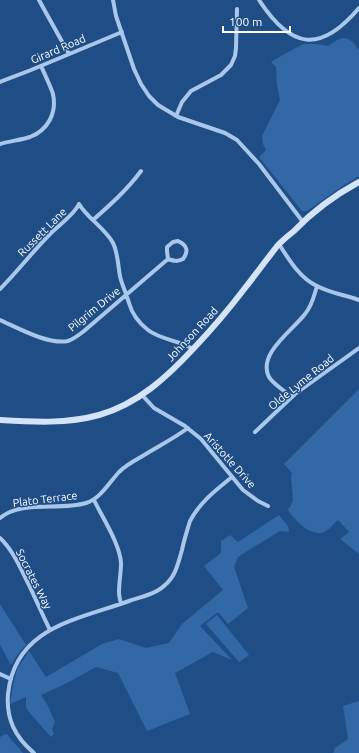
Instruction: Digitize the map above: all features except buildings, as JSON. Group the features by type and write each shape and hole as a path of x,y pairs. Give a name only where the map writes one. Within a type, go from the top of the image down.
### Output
{"street":[{"path":"39,0 69,54"},
{"path":"113,0 116,16 134,69 149,96 176,116 225,133 237,140 259,164 303,222"},
{"path":"259,0 277,24 288,33 297,38 314,40 329,35 346,22 359,8"},
{"path":"176,116 182,102 191,91 221,75 231,65 235,56 236,48 237,9"},
{"name":"Girard Road","path":"0,82 122,32"},
{"path":"0,144 35,135 45,127 52,118 54,108 52,92 41,66"},
{"path":"141,171 132,184 93,220 114,244 120,278 135,318 149,331 193,349"},
{"name":"Johnson Road","path":"0,420 60,422 83,419 120,407 142,395 166,376 193,349 229,309 279,244 329,200 359,182"},
{"name":"Russett Lane","path":"0,289 51,233 76,210 79,204 93,220"},
{"name":"Pilgrim Drive","path":"178,241 183,244 186,250 185,257 183,259 174,261 168,259 167,247 178,241"},
{"path":"279,244 294,267 317,286 359,300"},
{"name":"Pilgrim Drive","path":"0,320 47,340 60,342 69,340 84,331 168,259"},
{"path":"292,397 269,377 267,370 267,359 276,345 306,314 317,286"},
{"name":"Olde Lyme Road","path":"255,432 292,397 359,348"},
{"name":"Aristotle Drive","path":"142,395 154,408 188,428 201,439 246,492 268,506"},
{"name":"Plato Terrace","path":"0,518 7,513 20,509 71,506 94,500 119,472 128,465 188,428"},
{"path":"34,753 26,747 17,735 9,715 9,685 20,657 37,638 50,630 72,620 155,592 165,586 176,572 190,521 199,507 232,477"},
{"path":"94,500 114,539 120,557 119,593 121,604"},
{"name":"Socrates Way","path":"0,538 20,568 50,630"},
{"path":"0,674 11,679"}],"shaded area":[{"path":"342,38 350,40 358,49 359,48 359,176 307,211 302,211 259,157 266,150 263,144 262,136 280,100 276,67 271,62 303,44 328,46"},
{"path":"359,389 359,554 340,539 349,532 338,520 326,531 316,533 305,528 291,514 288,510 293,501 292,473 284,464"},
{"path":"279,515 288,526 289,532 280,531 238,557 234,567 248,608 228,624 218,612 200,626 232,660 213,652 175,673 190,714 147,731 118,673 96,667 41,695 55,722 52,729 54,734 51,737 28,711 26,707 26,697 10,704 17,669 29,651 46,677 102,644 119,639 146,648 169,643 182,624 223,590 204,566 221,553 221,541 230,535 238,542"},
{"path":"0,604 26,645 11,665 0,645"},
{"path":"217,615 249,655 239,662 206,624"},
{"path":"359,701 359,753 333,753 335,748 348,739 343,706"},
{"path":"6,734 23,753 0,753 0,737"}]}
